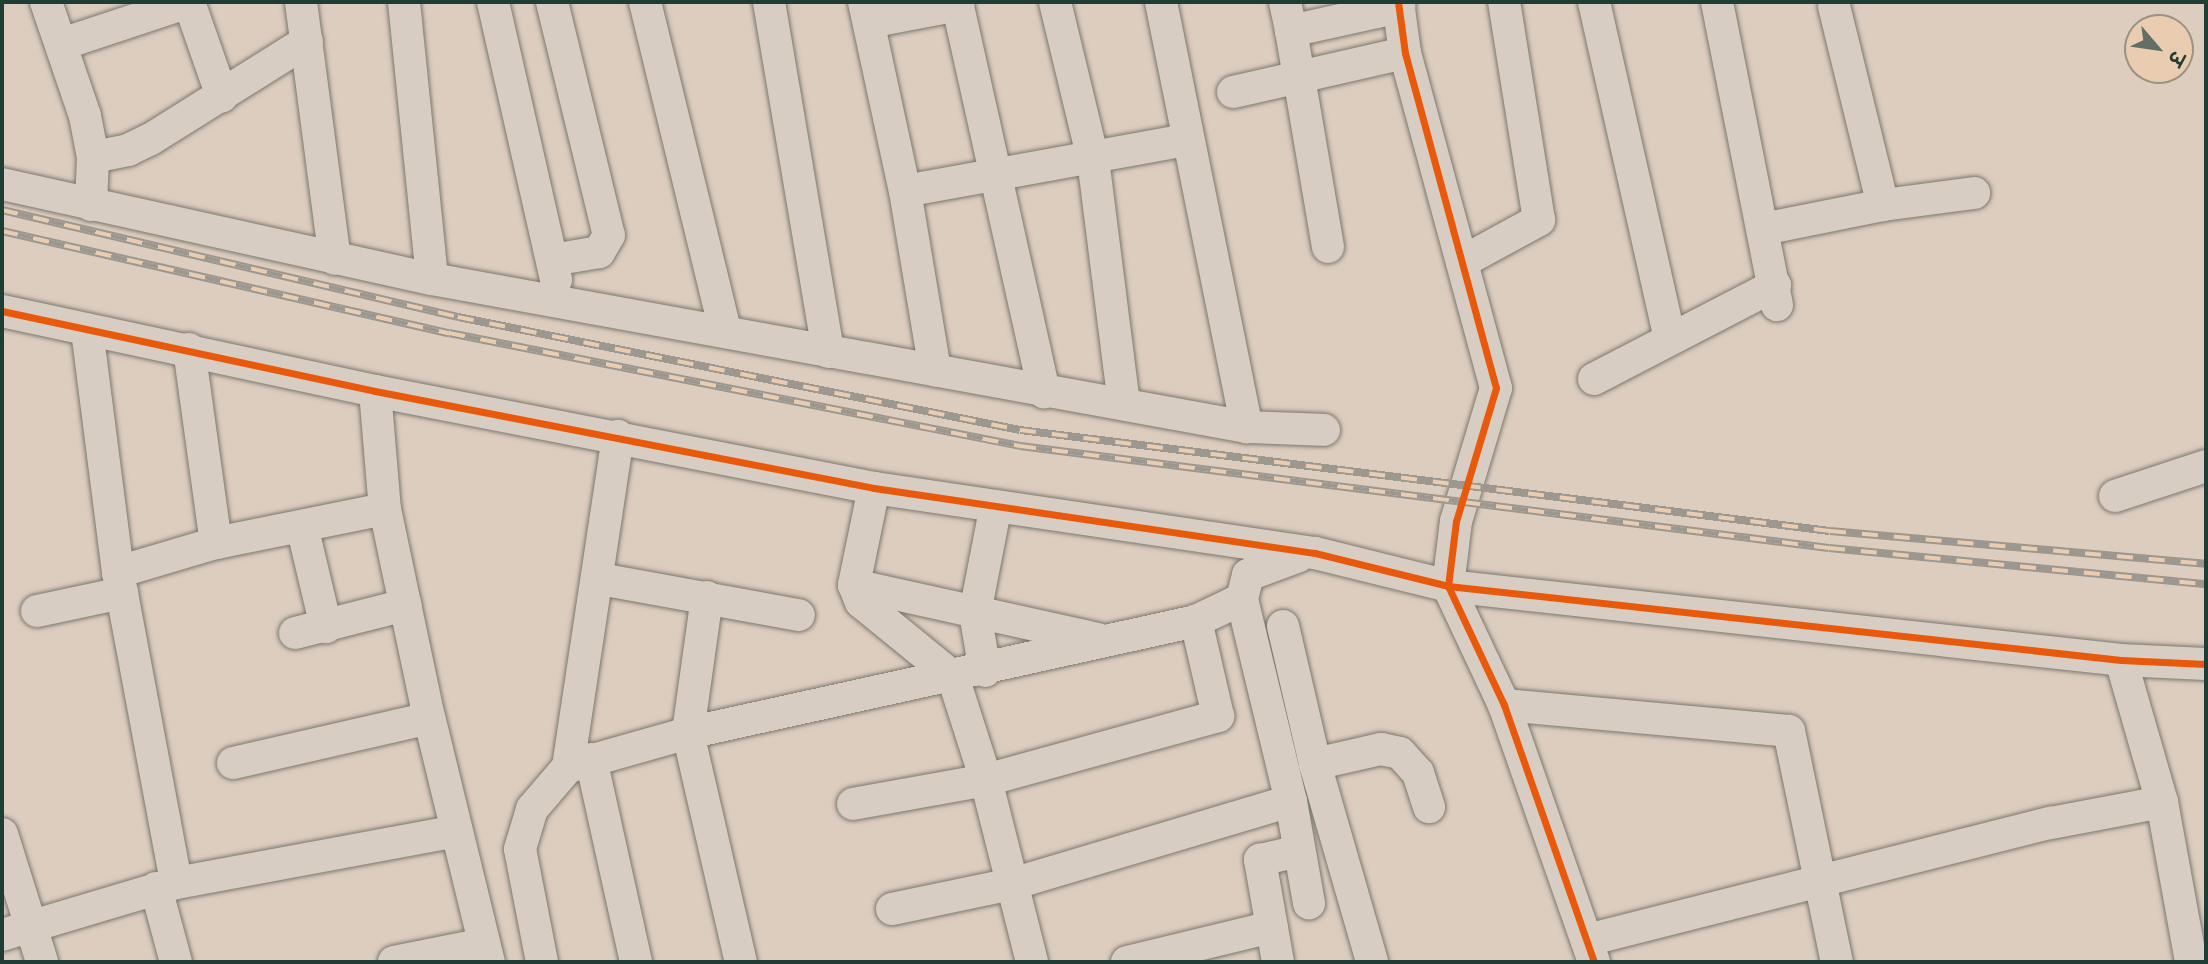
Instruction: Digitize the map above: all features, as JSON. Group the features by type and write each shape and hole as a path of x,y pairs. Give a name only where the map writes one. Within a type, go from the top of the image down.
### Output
{"street":[{"path":"46,2 62,44 93,157 91,205"},
{"path":"62,44 189,2 222,96"},
{"path":"301,2 335,260"},
{"path":"404,2 432,279"},
{"path":"493,2 553,260 560,302"},
{"path":"552,2 609,235 599,252 553,260"},
{"path":"645,2 725,330"},
{"path":"769,2 828,352"},
{"path":"1055,2 1093,159 1124,404"},
{"path":"1161,2 1186,140 1225,301 1247,427"},
{"path":"1462,262 1539,220 1504,2"},
{"path":"1594,2 1670,339"},
{"path":"1594,379 1670,339 1776,295 1717,2"},
{"path":"935,371 905,191 867,12 958,3 994,177 1044,392"},
{"path":"1328,247 1288,17 1398,4 1405,53 1496,388 1456,520 1448,586 1504,705 1590,951 1820,881 2051,823 2162,802"},
{"path":"1834,6 1883,205"},
{"path":"93,157 140,145 307,41"},
{"path":"1233,93 1405,53"},
{"path":"905,191 994,177 1186,140"},
{"path":"2,184 335,260 432,279 725,330 828,352 1247,427 1324,430"},
{"path":"1763,229 1883,205 1974,193"},
{"path":"2,311 375,391 618,436 874,488 995,510 1315,554 1448,586 2121,660 2206,664"},
{"path":"87,330 120,582 176,962"},
{"path":"189,349 216,543"},
{"path":"375,391 385,509 429,718 486,953 394,962"},
{"path":"618,436 580,763 636,962"},
{"path":"2115,496 2206,466"},
{"path":"874,488 854,584 861,602 953,677 986,780 1032,962"},
{"path":"37,611 120,582 216,543 385,509"},
{"path":"985,671 975,612 995,510"},
{"path":"302,526 326,626"},
{"path":"1309,903 1291,801 1242,598 1248,575 1271,563 1315,554"},
{"path":"600,579 799,615"},
{"path":"854,584 1106,641"},
{"path":"707,597 688,733 741,962"},
{"path":"542,962 520,849 532,809 580,763 688,733 985,671 1196,621 1242,598"},
{"path":"295,634 406,605"},
{"path":"853,804 986,780 1218,716 1196,621"},
{"path":"1283,626 1315,764 1372,962"},
{"path":"2121,660 2162,802 2191,962"},
{"path":"1504,705 1789,731 1837,962"},
{"path":"233,763 429,718"},
{"path":"1315,764 1381,749 1400,752 1418,773 1429,807"},
{"path":"892,909 1012,884 1291,801"},
{"path":"16,932 166,886 456,831"},
{"path":"2,834 16,932 42,962"},
{"path":"1278,962 1260,860 1298,851"},
{"path":"1127,962 1272,927"}],"railway":[{"path":"2,210 458,317 1020,430 1830,531 2206,564"},
{"path":"2,231 449,333 1020,446 1829,548 2206,584"}],"cycle path":[{"path":"1398,2 1405,53 1496,388 1456,521 1448,586 1504,705 1594,962"},
{"path":"2,311 375,391 874,488 1315,553 1448,586 2121,660 2206,664"}]}
